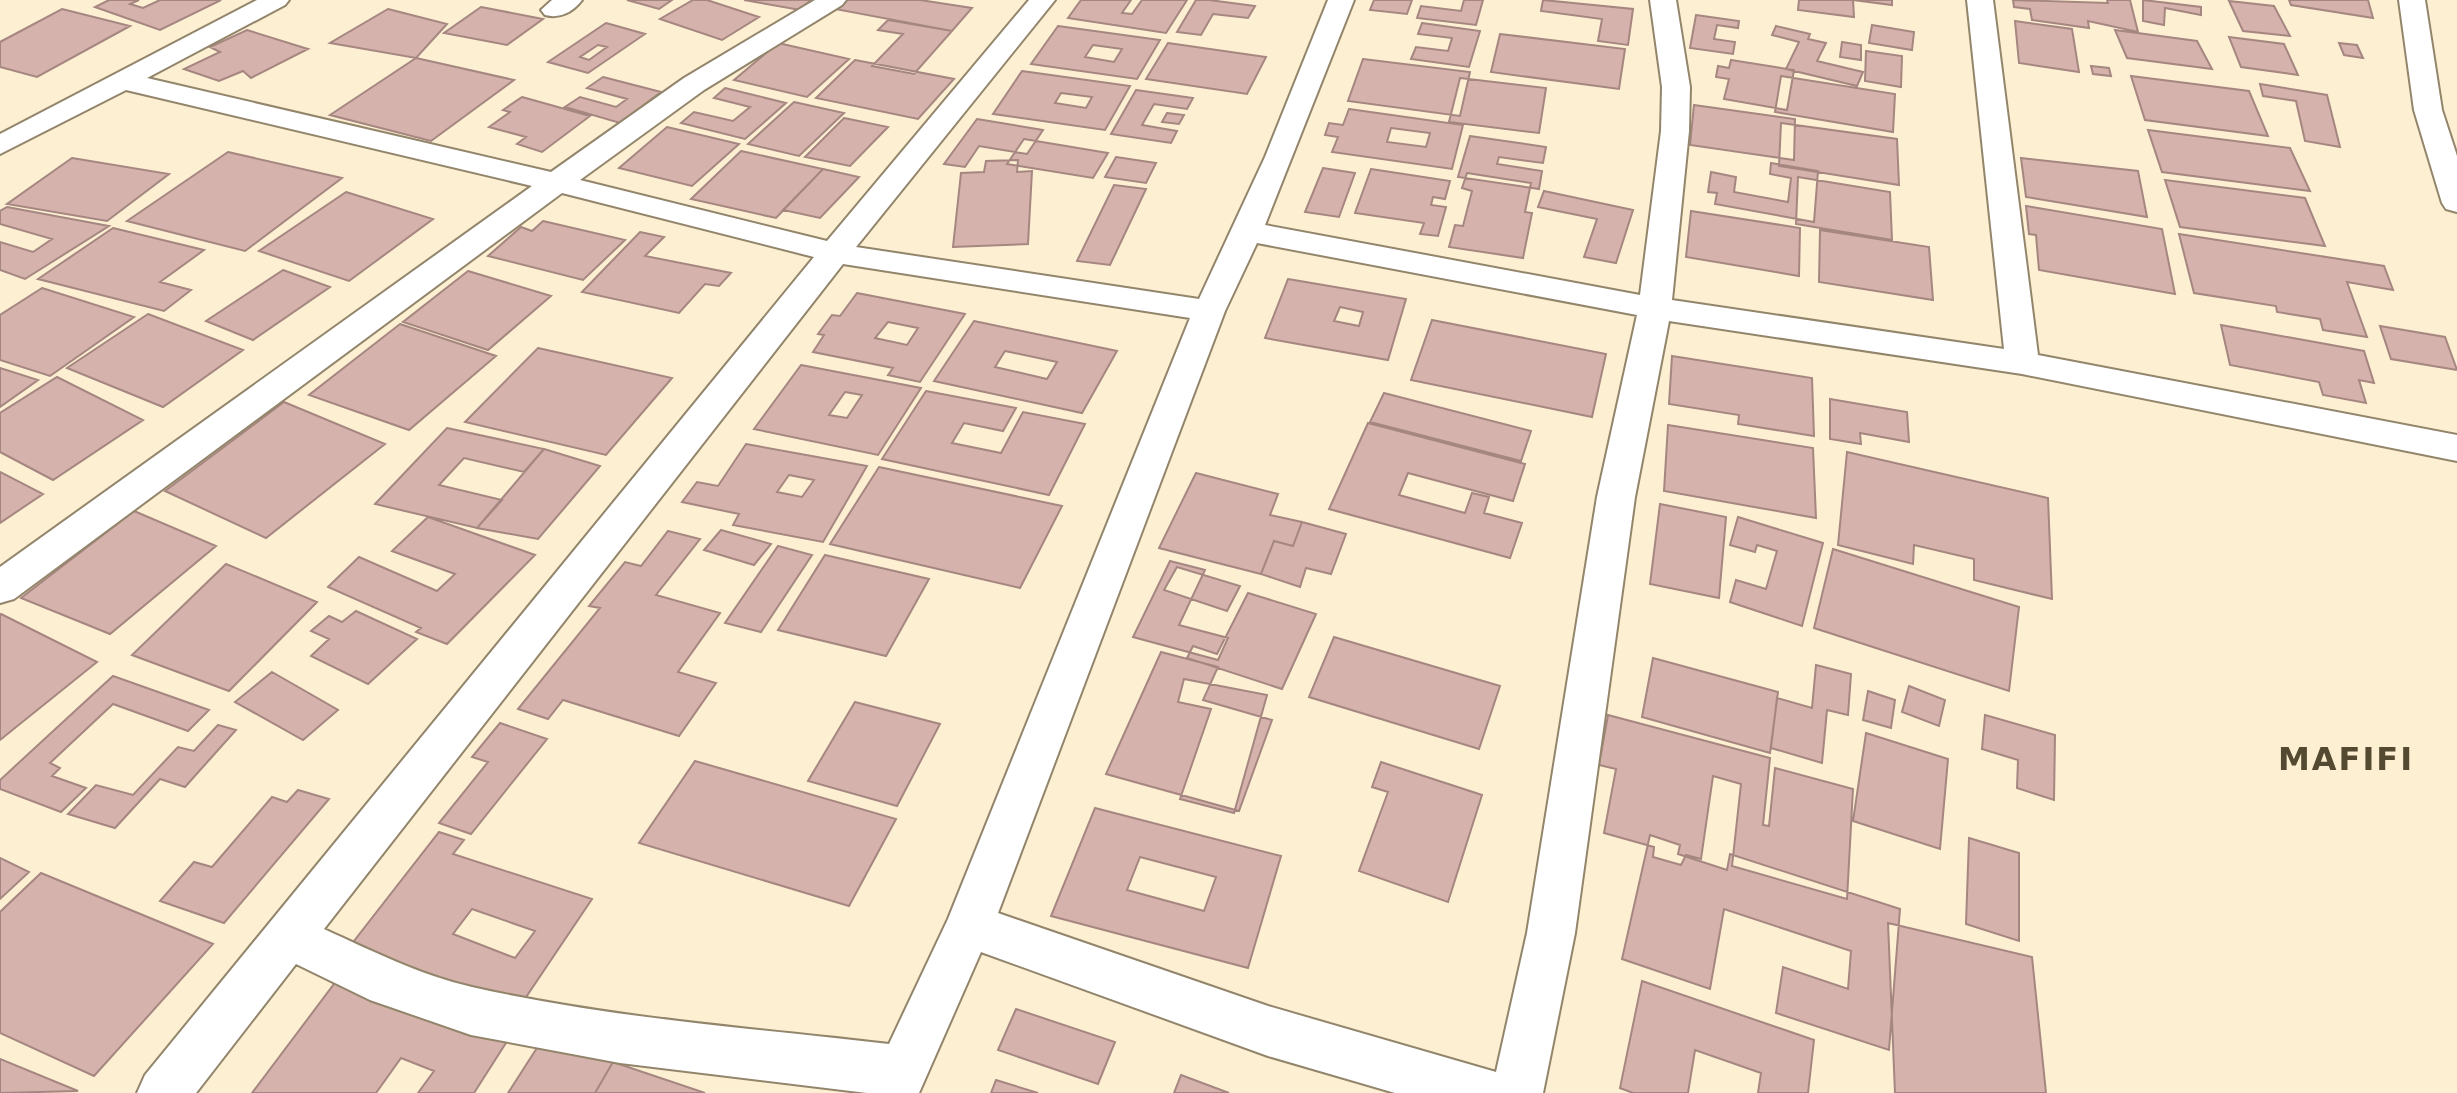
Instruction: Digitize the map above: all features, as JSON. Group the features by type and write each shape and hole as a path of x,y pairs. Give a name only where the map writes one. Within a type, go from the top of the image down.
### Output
{"street":[{"path":"0,145 276,0"},
{"path":"0,588 694,84 833,0"},
{"path":"163,1093 835,253 1042,0"},
{"path":"289,936 387,983 471,1011 620,1038 898,1082 969,925 1209,311 1248,232 1302,106 1341,0"},
{"path":"1517,1093 1551,933 1616,497 1656,308 1676,98 1662,0"},
{"path":"1980,0 2022,363"},
{"path":"2412,0 2428,110 2457,203"},
{"path":"124,81 558,183 835,253 1209,311"},
{"path":"1248,232 1330,245 1656,308 2022,363 2457,449"},
{"path":"969,925 1268,1031 1483,1093"}],"building":[{"path":"109,0 139,0 130,4 143,8 160,0 221,0 160,30 95,7"},
{"path":"627,0 672,0 659,9"},
{"path":"693,0 707,0 759,17 722,40 660,19"},
{"path":"744,0 811,0 800,10"},
{"path":"845,0 920,0 972,8 952,31 835,9"},
{"path":"1081,0 1131,0 1122,13 1132,14 1142,0 1187,0 1166,33 1068,18"},
{"path":"1196,0 1255,6 1248,18 1213,14 1201,35 1177,32"},
{"path":"1374,0 1412,0 1407,14 1370,10"},
{"path":"1464,0 1483,0 1476,25 1417,18 1421,6 1461,11"},
{"path":"1543,0 1633,9 1628,45 1598,41 1602,19 1541,11"},
{"path":"1799,0 1853,0 1854,17 1798,10"},
{"path":"1853,0 1892,0 1892,5"},
{"path":"2013,0 2108,3 2107,0 2130,0 2138,32 2088,21 2089,28 2032,20 2030,9 2014,7"},
{"path":"2143,0 2201,7 2201,15 2165,8 2164,25 2143,21"},
{"path":"2289,0 2368,0 2373,18 2291,5"},
{"path":"2229,1 2274,6 2290,36 2243,31"},
{"path":"481,7 543,19 507,45 444,33"},
{"path":"62,9 130,26 37,77 0,67 0,42"},
{"path":"388,9 447,24 416,58 330,43"},
{"path":"1696,15 1739,21 1738,28 1717,25 1714,39 1735,42 1733,54 1690,48"},
{"path":"888,20 952,31 914,74 872,66 903,34 878,30"},
{"path":"2015,21 2072,29 2079,72 2019,63"},
{"path":"606,23 645,34 588,73 548,62","holes":["598,45 607,47 589,60 580,57"]},
{"path":"1422,23 1480,31 1469,67 1411,59 1416,47 1448,51 1452,38 1418,34"},
{"path":"1872,25 1914,32 1912,50 1869,43"},
{"path":"1058,26 1160,40 1137,79 1031,64","holes":["1093,45 1122,49 1114,62 1085,57"]},
{"path":"1776,26 1810,34 1808,39 1826,43 1817,61 1863,72 1857,86 1786,69 1799,42 1772,35"},
{"path":"247,30 308,49 251,78 243,71 219,81 184,69 220,52 210,47"},
{"path":"2115,30 2197,41 2212,69 2127,58"},
{"path":"1500,34 1625,49 1619,89 1491,72"},
{"path":"2229,37 2284,44 2298,75 2241,67"},
{"path":"1842,42 1861,45 1861,60 1840,57"},
{"path":"778,43 849,59 807,97 734,80"},
{"path":"1168,43 1266,57 1247,94 1146,79"},
{"path":"2339,43 2357,45 2363,58 2344,55"},
{"path":"1866,51 1902,56 1901,87 1865,81"},
{"path":"416,58 514,80 431,141 330,115"},
{"path":"1363,59 1470,72 1460,116 1348,101"},
{"path":"855,60 954,79 918,119 816,98"},
{"path":"1731,60 1794,70 1787,110 1724,99 1729,79 1716,77 1718,66 1729,68"},
{"path":"2091,66 2109,68 2111,76 2093,74"},
{"path":"1022,71 1130,86 1105,130 993,114","holes":["1061,93 1092,97 1086,108 1055,103"]},
{"path":"1781,76 1895,94 1893,132 1775,112"},
{"path":"2131,76 2249,91 2268,136 2145,120"},
{"path":"603,77 661,92 620,123 565,107 580,97 616,107 627,99 587,88"},
{"path":"1460,78 1546,88 1539,133 1449,122"},
{"path":"2260,84 2327,95 2340,147 2305,141 2296,101 2263,96"},
{"path":"725,88 786,103 745,139 681,123 694,112 733,121 750,107 714,98"},
{"path":"1136,90 1193,98 1187,109 1154,104 1142,125 1177,131 1171,143 1111,134"},
{"path":"522,97 590,116 542,152 517,144 526,137 489,127 510,112 503,110"},
{"path":"794,102 844,113 799,156 748,144"},
{"path":"1694,105 1795,119 1794,160 1690,145"},
{"path":"1349,109 1463,125 1452,169 1332,152 1338,137 1325,135 1329,123 1343,125","holes":["1391,128 1430,133 1426,147 1387,142"]},
{"path":"1167,113 1184,115 1179,124 1162,122"},
{"path":"844,118 888,127 850,166 805,157"},
{"path":"977,119 1043,130 1027,154 979,146 965,167 944,164"},
{"path":"1781,123 1897,139 1899,185 1779,166"},
{"path":"667,127 739,144 692,186 619,168"},
{"path":"2148,130 2290,148 2310,191 2162,172"},
{"path":"1470,136 1546,147 1543,163 1499,157 1497,164 1542,171 1539,189 1458,177"},
{"path":"1024,139 1108,153 1093,178 1007,164"},
{"path":"741,151 823,169 776,218 691,199"},
{"path":"228,152 342,178 245,251 127,221"},
{"path":"1116,157 1156,163 1146,183 1105,177"},
{"path":"72,158 169,174 107,221 7,204"},
{"path":"2021,158 2138,171 2147,217 2026,197"},
{"path":"1018,160 1017,172 1032,171 1028,244 953,247 961,173 984,172 986,161"},
{"path":"1771,163 1818,171 1814,222 1715,204 1717,193 1708,192 1711,172 1736,177 1734,192 1788,202 1791,178 1770,174"},
{"path":"1323,168 1355,173 1339,217 1305,212"},
{"path":"823,169 859,177 820,218 783,210"},
{"path":"1371,169 1450,181 1445,199 1433,197 1431,205 1446,207 1438,236 1420,234 1424,223 1355,213"},
{"path":"1467,173 1531,183 1525,212 1532,213 1523,258 1449,247 1455,225 1463,226 1472,191 1462,188"},
{"path":"1798,177 1890,192 1892,240 1796,224"},
{"path":"2165,180 2305,198 2325,246 2180,227"},
{"path":"1114,185 1146,189 1110,265 1077,261"},
{"path":"1544,191 1633,210 1616,263 1584,257 1597,219 1538,207"},
{"path":"346,192 433,219 349,281 259,251"},
{"path":"2026,206 2162,229 2175,294 2039,270 2036,235 2029,234"},
{"path":"7,207 109,226 25,279 0,270 0,242 33,252 52,239 0,224 0,211"},
{"path":"1691,211 1800,228 1799,276 1686,257"},
{"path":"543,221 625,240 583,280 488,256 521,227 532,231"},
{"path":"113,228 204,250 160,282 191,290 164,311 38,279"},
{"path":"1820,230 1929,247 1933,300 1819,282"},
{"path":"640,232 664,237 645,256 731,273 719,286 705,284 679,313 582,292"},
{"path":"2179,234 2384,266 2393,290 2347,282 2367,337 2323,330 2320,319 2277,312 2276,306 2194,293"},
{"path":"283,270 330,287 253,340 206,321"},
{"path":"468,271 551,296 488,350 403,322"},
{"path":"1288,279 1406,299 1388,360 1265,338","holes":["1340,307 1363,312 1359,326 1334,321"]},
{"path":"42,288 134,317 50,376 0,360 0,315"},
{"path":"857,293 965,314 920,382 888,375 893,368 813,352 824,335 818,334 832,315 840,316","holes":["888,322 918,328 907,345 875,338"]},
{"path":"148,314 243,350 163,407 67,368"},
{"path":"1432,320 1606,354 1592,417 1411,380"},
{"path":"974,321 1117,351 1082,413 934,381","holes":["1005,351 1057,362 1047,379 995,367"]},
{"path":"400,324 496,356 409,430 309,395"},
{"path":"2221,325 2364,351 2374,383 2359,380 2366,403 2323,395 2319,382 2230,365"},
{"path":"2380,326 2445,337 2457,370 2391,359"},
{"path":"538,348 672,378 606,455 465,422"},
{"path":"1672,356 1812,378 1814,436 1738,424 1739,415 1669,404"},
{"path":"801,365 921,388 878,455 754,429","holes":["845,392 862,395 847,418 829,415"]},
{"path":"0,368 38,380 0,407"},
{"path":"57,377 143,420 53,480 0,452 0,413"},
{"path":"926,391 1016,408 1003,431 964,423 952,443 1001,453 1023,412 1085,424 1049,495 882,459"},
{"path":"1384,393 1531,431 1521,461 1370,422"},
{"path":"1830,399 1907,412 1909,442 1860,433 1861,444 1830,439"},
{"path":"284,402 385,444 266,538 165,491"},
{"path":"1368,423 1525,464 1513,501 1408,473 1399,495 1465,513 1472,493 1489,497 1484,513 1522,523 1510,558 1329,509"},
{"path":"1668,425 1813,448 1816,518 1664,491"},
{"path":"447,428 544,449 524,472 464,458 439,485 502,500 477,528 375,504"},
{"path":"746,444 867,466 823,542 733,525 739,514 682,502 697,482 718,486","holes":["789,475 814,480 802,497 777,492"]},
{"path":"544,449 600,466 538,539 477,528"},
{"path":"1847,452 2048,498 2052,599 1974,580 1974,559 1914,545 1913,564 1838,545"},
{"path":"879,467 1062,506 1020,588 830,544"},
{"path":"0,472 43,494 0,523"},
{"path":"1196,473 1278,494 1270,515 1302,522 1293,546 1274,541 1261,574 1159,548"},
{"path":"1660,504 1726,517 1719,598 1650,584"},
{"path":"134,511 216,546 110,634 21,598"},
{"path":"428,517 535,555 447,644 416,632 421,628 328,587 359,557 437,591 455,574 392,551"},
{"path":"1738,517 1823,543 1802,626 1730,602 1736,580 1766,589 1777,551 1757,545 1755,552 1730,545"},
{"path":"1302,522 1346,534 1331,574 1306,568 1300,587 1261,574 1274,541 1293,546"},
{"path":"721,530 771,544 754,565 704,550"},
{"path":"668,531 700,539 656,595 720,613 678,672 716,683 679,736 563,700 548,719 518,709 600,608 589,606 625,562 641,566"},
{"path":"778,546 812,555 761,632 725,623"},
{"path":"1833,549 2019,607 2009,691 1814,628"},
{"path":"825,555 929,579 886,656 778,630"},
{"path":"1170,561 1205,570 1179,625 1228,638 1218,660 1133,637"},
{"path":"226,564 317,602 229,691 132,655"},
{"path":"1177,567 1240,586 1227,611 1164,590"},
{"path":"1248,593 1316,614 1282,689 1187,658 1193,646 1217,654"},
{"path":"356,611 417,639 368,684 311,656 329,639 311,631 329,616 342,622"},
{"path":"0,615 97,662 0,740"},
{"path":"1334,637 1500,686 1479,749 1309,697"},
{"path":"1161,652 1218,667 1203,700 1272,720 1239,811 1106,774"},
{"path":"1653,658 1778,692 1770,753 1642,717"},
{"path":"1816,665 1851,674 1848,715 1827,710 1822,763 1771,748 1777,698 1812,708"},
{"path":"272,672 338,710 303,740 235,702"},
{"path":"113,676 209,710 188,731 113,704 50,763 60,768 52,776 86,788 61,812 0,789 0,780"},
{"path":"1184,679 1267,695 1234,813 1180,799 1211,709 1178,702"},
{"path":"1909,686 1945,700 1939,726 1902,712"},
{"path":"1868,691 1895,700 1891,728 1863,720"},
{"path":"855,702 940,724 897,806 808,781"},
{"path":"1608,715 1770,758 1763,825 1769,826 1775,768 1853,789 1847,899 1732,866 1741,784 1713,776 1701,859 1686,855 1681,865 1653,857 1654,847 1604,833 1616,769 1599,765"},
{"path":"1985,715 2055,735 2054,800 2017,788 2018,760 1982,749"},
{"path":"500,723 547,739 471,834 439,823 488,762 472,757"},
{"path":"218,725 236,730 185,787 160,779 115,828 68,814 96,785 133,795 178,747 194,751"},
{"path":"1866,733 1948,759 1940,849 1853,821"},
{"path":"695,761 896,819 849,906 639,843"},
{"path":"1381,762 1482,795 1448,902 1359,871 1388,792 1372,787"},
{"path":"298,790 329,799 224,923 160,901 194,862 212,867 272,797 287,802"},
{"path":"1095,808 1281,856 1248,968 1051,916","holes":["1140,857 1216,877 1204,911 1127,890"]},
{"path":"439,832 464,840 453,854 592,899 518,1009 347,950","holes":["472,909 535,931 515,958 453,934"]},
{"path":"1650,835 1680,845 1678,854 1727,870 1730,854 1900,909 1889,1050 1776,1013 1783,967 1848,989 1851,951 1724,909 1710,989 1622,959"},
{"path":"1969,838 2019,853 2019,941 1966,924"},
{"path":"0,858 29,872 0,899"},
{"path":"41,873 213,944 94,1076 0,1033 0,912"},
{"path":"1888,923 2032,957 2046,1093 1895,1093"},
{"path":"337,980 511,1035 474,1093 418,1093 434,1071 401,1058 376,1093 252,1093"},
{"path":"1642,981 1814,1040 1808,1093 1758,1093 1761,1073 1695,1050 1688,1093 1633,1093 1620,1088"},
{"path":"1016,1009 1115,1042 1098,1084 998,1050"},
{"path":"544,1037 613,1062 595,1093 508,1093"},
{"path":"0,1059 78,1091 0,1093"},
{"path":"613,1062 705,1093 595,1093"},
{"path":"1181,1075 1229,1093 1174,1093"},
{"path":"996,1080 1038,1093 991,1093"}],"district":[{"name":"MAFIFI","path":"2346,759"}]}
